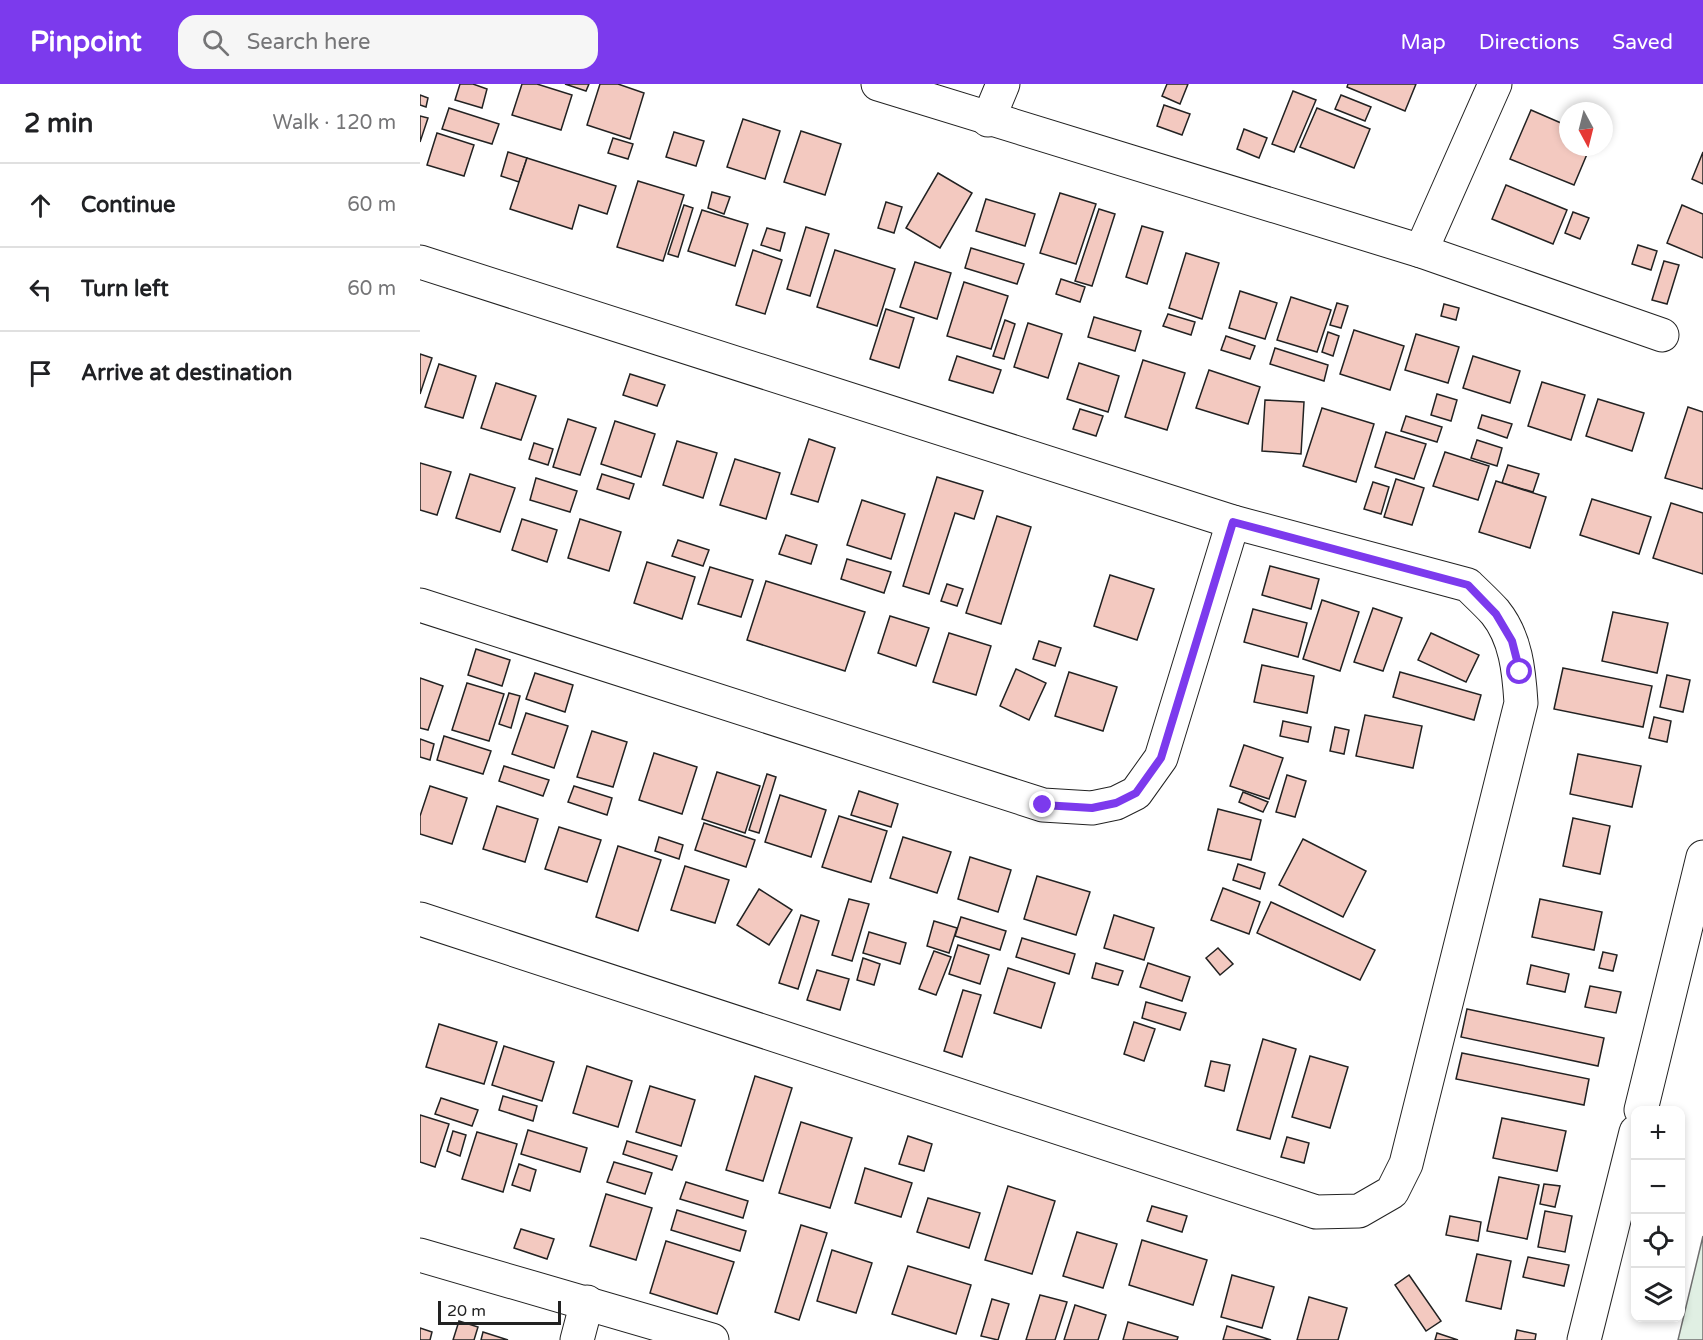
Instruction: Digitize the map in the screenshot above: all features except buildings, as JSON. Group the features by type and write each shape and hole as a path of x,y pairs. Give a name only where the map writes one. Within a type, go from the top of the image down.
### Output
{"street":[{"path":"878,84 988,120 1421,251 1662,335"},
{"path":"988,120 1003,84"},
{"path":"1421,251 1494,84"},
{"path":"420,262 1233,522 1468,585 1496,614 1512,641 1520,672 1521,703 1406,1164 1392,1192 1359,1211 1316,1212 420,919"},
{"path":"420,605 1043,805 1092,808 1116,803 1136,793 1161,758 1233,522"},
{"path":"1642,1106 1703,857"},
{"path":"1584,1340 1631,1148"},
{"path":"420,1255 712,1340"},
{"path":"577,1340 587,1302"}],"green space":[{"path":"1703,1236 1703,1340 1678,1340 1682,1322 1685,1322 1685,1311"}],"route":[{"path":"1043,805 1092,808 1116,803 1136,793 1161,758 1233,522 1468,585 1496,614 1512,641 1520,672"}]}
